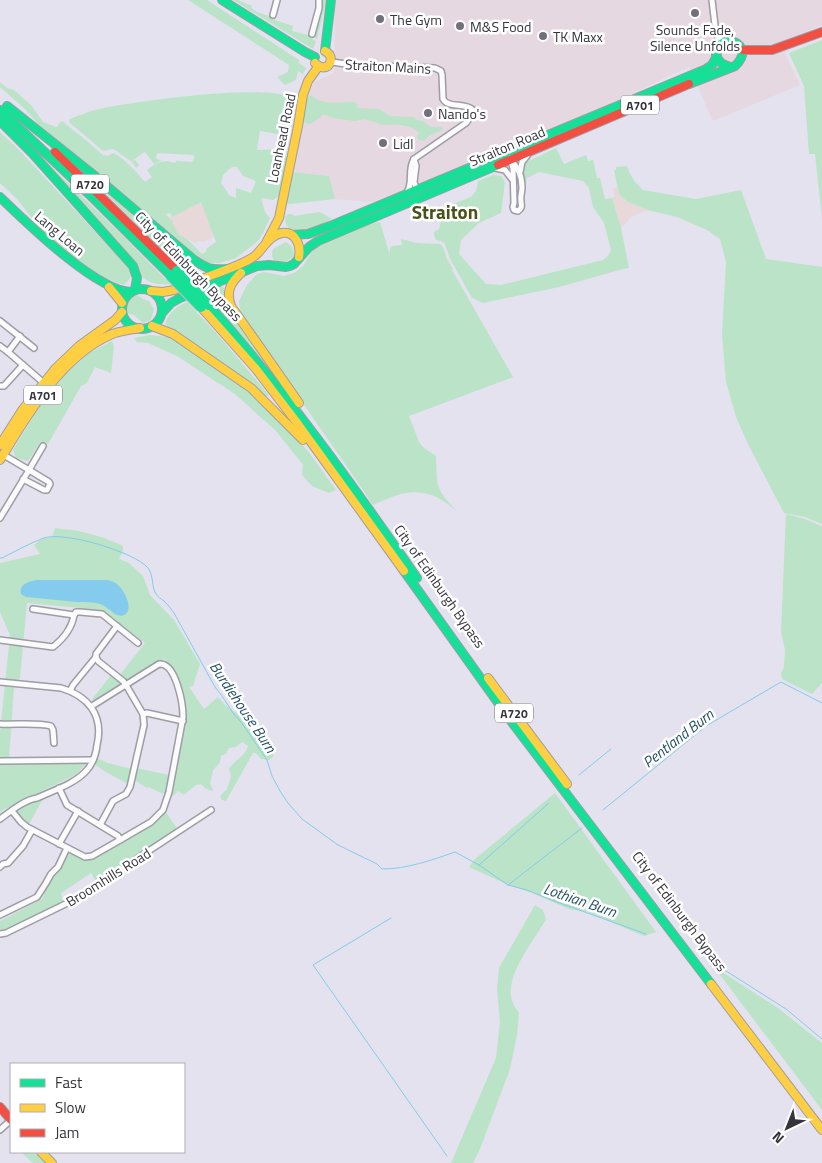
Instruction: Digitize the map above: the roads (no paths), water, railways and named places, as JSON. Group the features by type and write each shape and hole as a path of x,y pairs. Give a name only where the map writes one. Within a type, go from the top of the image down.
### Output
{"main road":[{"path":"222,0 305,52 324,68 332,62 330,55 325,51 319,52 317,62"},
{"path":"325,51 331,0"},
{"path":"743,50 772,50 822,32"},
{"path":"717,56 722,64 731,67 739,63 743,57 743,50 738,43 729,40 723,42"},
{"name":"A701","path":"717,56 718,48 723,42"},
{"name":"Straiton Road","path":"162,312 175,301 241,272 263,265 286,267 294,264 309,247 318,241 412,192 468,172 515,148 708,68 714,63 717,56"},
{"name":"Loanhead Road","path":"266,243 278,218 303,95 317,62"},
{"name":"Straiton Road","path":"151,291 170,291 226,269 252,257 266,243 280,233 304,235 428,185 468,172 492,167 731,67"},
{"path":"2,105 103,183 168,236 194,260 212,270 226,269"},
{"name":"City of Edinburgh Bypass","path":"2,105 103,198 205,306 243,342 281,388 389,538 450,627 627,865 822,1120"},
{"path":"0,120 133,266 137,276 137,285 133,291"},
{"name":"Lang Loan","path":"0,197 47,243 75,264 106,285 126,292 133,291"},
{"path":"278,218 290,234 297,239 300,252 299,257"},
{"path":"241,272 230,286 228,296 231,306 286,383 389,538"},
{"name":"Lang Loan","path":"106,285 122,308"},
{"name":"A701","path":"1,453 46,385 69,355 115,320 122,308 124,299 133,291 144,289 151,291"},
{"path":"151,291 160,300 162,312"},
{"name":"City of Edinburgh Bypass","path":"205,306 308,437 514,725 822,1130"},
{"path":"122,308 124,318 129,324 140,328"},
{"name":"A701","path":"46,385 102,339 122,332 152,326 157,322 162,312"},
{"path":"152,326 173,334 236,377 262,398 302,439 368,521"},
{"path":"0,1107 10,1119"},
{"path":"42,1153 52,1163"}],"street":[{"path":"273,15 277,0"},
{"path":"312,34 319,8 319,0"},
{"path":"712,0 716,34 723,42"},
{"name":"Straiton Mains","path":"332,62 353,65 433,67 438,69 442,75 444,102 469,106 473,110 466,123 414,159"},
{"path":"515,148 511,154 513,208 515,211 518,211 522,208 521,165 527,156 541,150 549,143"},
{"path":"468,172 504,157 511,160 520,172"},
{"path":"412,192 416,166 414,159"},
{"path":"412,192 410,165 414,159"},
{"path":"492,167 505,170 512,179"},
{"path":"415,175 419,181 428,185"},
{"path":"0,321 34,348"},
{"path":"8,352 20,336"},
{"path":"0,346 46,385"},
{"path":"0,386 4,386 23,364"},
{"path":"0,518 43,446"},
{"path":"1,453 50,484 44,490 23,479"},
{"path":"33,609 74,615"},
{"path":"0,640 53,647 71,627 76,612 80,612 102,614 138,643"},
{"path":"70,691 117,626"},
{"path":"96,657 98,661 126,685 143,714 144,725 130,787 126,794 113,801 100,826"},
{"path":"12,811 21,822 32,830 80,855 89,857 151,822 163,810 168,798 183,720 183,711 176,682 167,666 163,663 159,664 92,706"},
{"path":"0,682 61,688 70,691 92,706 99,724 96,754 87,769 75,780 34,798 0,819"},
{"path":"143,714 183,720"},
{"path":"0,724 45,724 51,726 54,743"},
{"path":"0,761 93,760"},
{"path":"59,788 68,805 118,836 120,840"},
{"name":"Broomhills Road","path":"0,934 6,933 88,892 210,810"},
{"path":"59,844 78,811"},
{"path":"0,867 8,863 23,846 32,830"},
{"path":"0,915 37,897 58,866 67,848"},
{"path":"0,1130 10,1121"}],"water":[{"path":"36,580 111,581 117,584 123,591 129,609 121,616 97,603 26,597 21,594 23,586"}],"waterway":[{"name":"Burdiehouse Burn","path":"0,558 44,538 67,537 99,544 141,562 148,568 151,574 156,594 174,613 215,687 267,760 272,776 288,803 302,819 338,845 377,864 382,869 410,866 455,852 479,865 508,885 527,890 646,934"},
{"name":"Pentland Burn","path":"603,810 706,726 781,682 822,703"},
{"path":"579,775 611,749"},
{"path":"479,865 549,803"},
{"name":"Pentland Burn","path":"508,885 582,828"},
{"path":"391,918 313,965 447,1156"},
{"name":"Lothian Burn","path":"723,969 786,1009 822,1039"}],"place":[{"name":"Sounds Fade, Silence Unfolds","path":"695,13"},
{"name":"The Gym","path":"380,19"},
{"name":"M&S Food","path":"460,26"},
{"name":"TK Maxx","path":"543,36"},
{"name":"Nando's","path":"428,113"},
{"name":"Lidl","path":"383,143"}],"district":[{"name":"Straiton","path":"445,211"}]}
